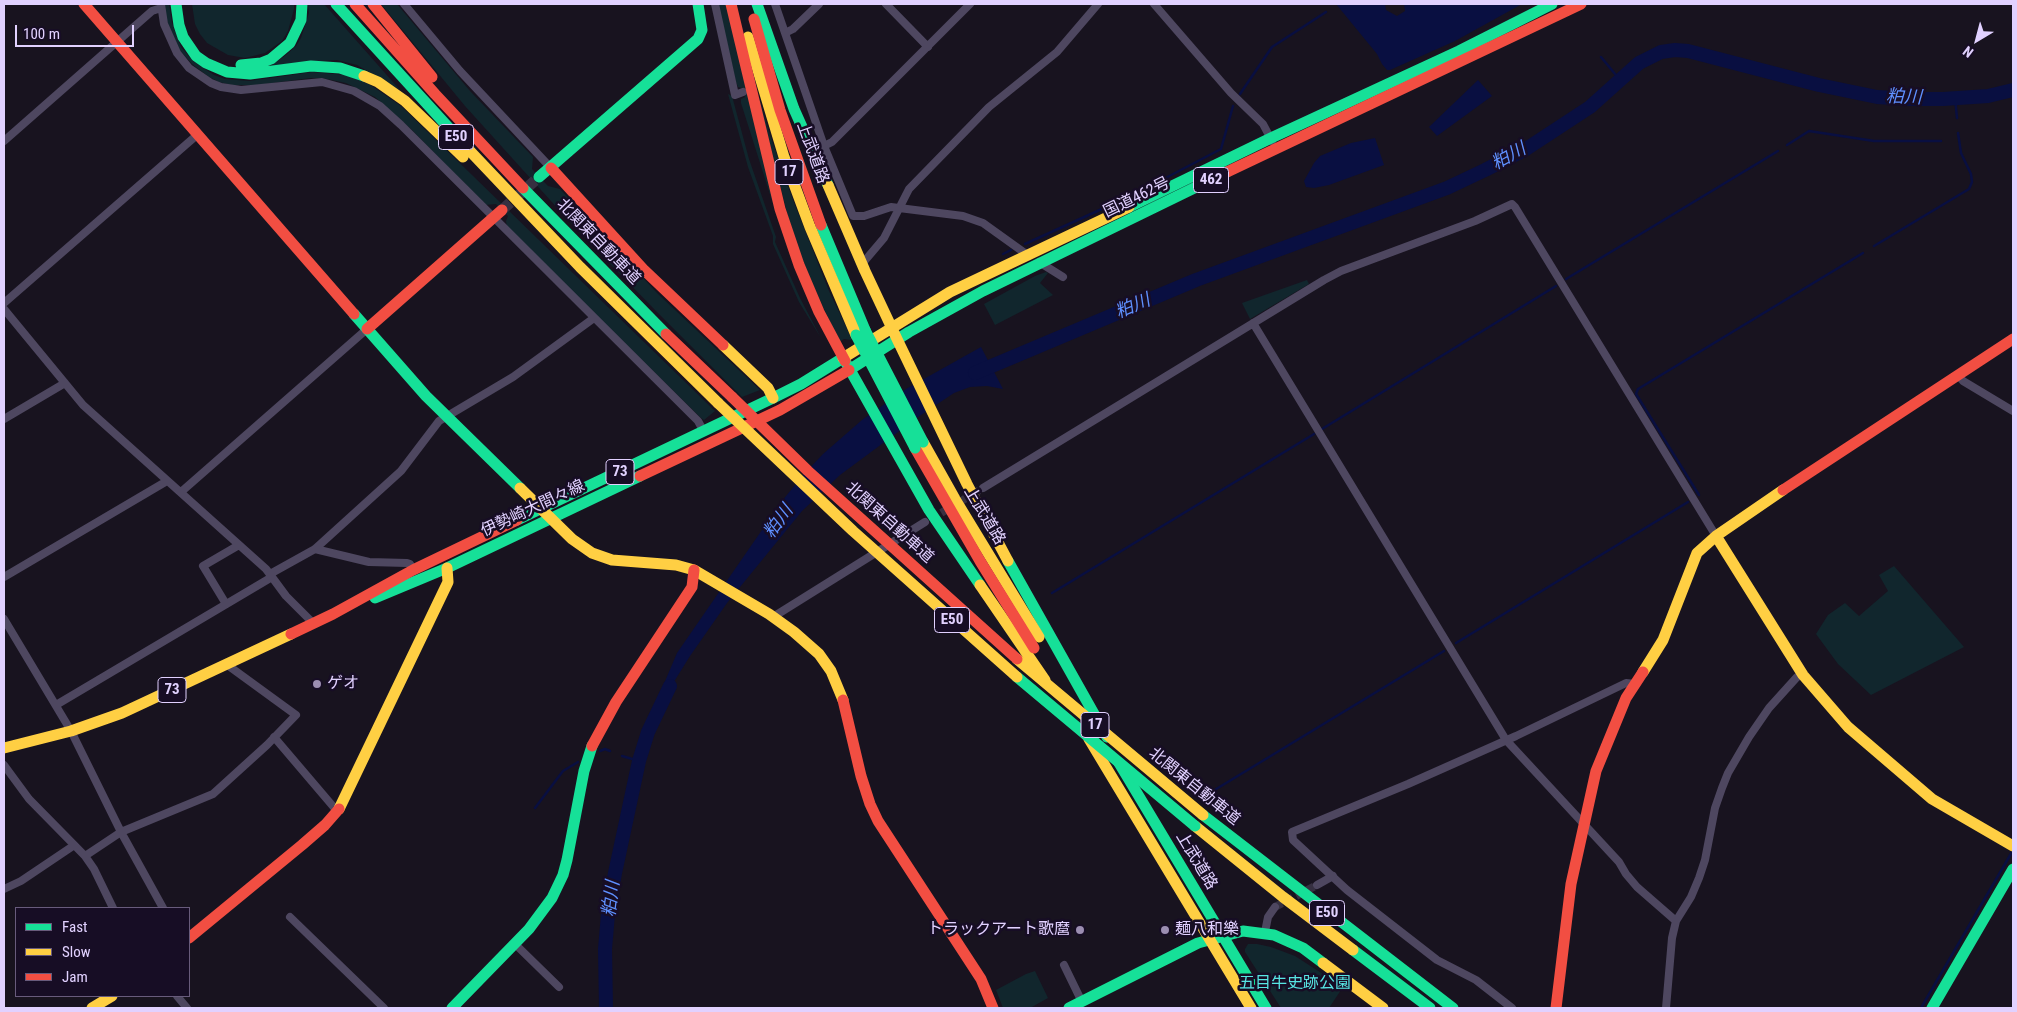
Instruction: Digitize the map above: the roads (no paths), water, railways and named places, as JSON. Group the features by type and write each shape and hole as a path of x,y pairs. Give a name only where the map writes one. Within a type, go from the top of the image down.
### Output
{"main road":[{"path":"84,4 367,329 446,416 579,544 604,558 618,562 676,565 694,570 770,614 806,641 818,654 831,671 843,700 861,776 870,804 890,840 981,979 993,1008"},
{"path":"176,4 183,37 196,56 215,68 227,72 250,74 304,66 340,68 367,76 389,89 414,109 580,267"},
{"path":"184,4 184,15 188,28 201,49 218,59 237,65 261,63 280,52 290,43 301,20 302,4"},
{"name":"北関東自動車道","path":"336,4 422,100 580,267 718,403 854,531 990,654 1195,826 1283,897 1430,1008"},
{"name":"北関東自動車道","path":"355,4 435,94 644,313 808,471 963,612 1071,706 1294,887 1453,1008"},
{"path":"373,4 427,72 479,131 514,178"},
{"path":"539,177 698,39 702,30 698,4"},
{"path":"731,4 780,209 809,289 849,370 929,510 1056,697 1082,728"},
{"name":"上武道路","path":"739,4 762,90 810,227 861,332 980,561 1251,1008"},
{"name":"上武道路","path":"750,4 777,101 797,161 861,332"},
{"path":"757,4 794,109 913,374 1029,601 1095,713 1125,773"},
{"name":"国道462号","path":"843,358 950,292 1271,138 1459,51 1552,4"},
{"name":"国道462号","path":"849,370 897,339 958,304 1041,262 1581,4"},
{"path":"551,168 610,236 768,388 773,398"},
{"path":"367,329 498,214"},
{"path":"1556,1008 1567,909 1592,783 1626,698 1663,640 1697,553 1716,536 1787,487 2013,339"},
{"name":"伊勢崎大間々線","path":"4,748 71,731 122,713 333,614 413,570 704,432 801,384 843,358"},
{"name":"伊勢崎大間々線","path":"333,614 355,607 447,568 551,519 798,401 849,370"},
{"name":"上武道路","path":"919,445 1125,773 1266,1008"},
{"path":"1716,536 1773,630 1803,675 1848,728 1932,799 2013,846"},
{"path":"190,937 302,845 337,811 448,582 449,573 447,568"},
{"path":"452,1008 515,944 547,908 563,875 584,771 599,730 692,587 694,570"},
{"path":"1932,1008 2013,869"},
{"path":"1070,1008 1198,943 1243,931 1265,932 1284,938 1303,948 1383,1008"},
{"path":"92,1008 110,997"}],"street":[{"path":"404,4 460,71 551,168"},
{"path":"715,4 735,95 743,92"},
{"path":"776,4 824,146 853,216 861,216 886,207 899,207 963,216 976,220 994,230 1028,255 1063,277"},
{"path":"785,33 793,29 819,4"},
{"path":"886,4 928,46"},
{"path":"824,146 832,142 970,4"},
{"path":"862,264 884,238 909,189 989,107 1057,52 1098,4"},
{"path":"1154,4 1232,94 1263,124 1276,149"},
{"path":"4,141 152,10 161,6 168,34 176,53 189,68 221,87 242,90 322,82 354,91 368,98 390,115 498,214 594,318 698,421 704,432"},
{"path":"790,78 799,75"},
{"path":"4,303 197,134"},
{"path":"983,488 1341,271 1475,221 1512,204 1515,206 1716,536"},
{"path":"4,309 83,405 271,575 286,596 313,623"},
{"path":"56,705 315,549 401,471 433,427 446,416 514,377 594,318"},
{"path":"1253,323 1506,740 1619,862 1626,874 1637,886 1676,921"},
{"path":"181,492 367,329"},
{"path":"1958,375 1962,380 2013,410"},
{"path":"4,419 65,383"},
{"path":"4,577 167,481"},
{"path":"770,614 925,522"},
{"path":"226,604 203,566 239,545"},
{"path":"315,549 369,562 407,563 410,564 413,570"},
{"path":"4,619 71,731 120,832 162,907"},
{"path":"84,856 120,832 213,794 296,715 226,664"},
{"path":"1666,1008 1672,938 1676,921 1688,902 1699,878 1705,860 1714,808 1728,773 1769,708 1797,677 1803,675"},
{"path":"1512,1008 1476,980 1444,965 1433,957 1333,876 1293,840 1292,832 1408,784 1626,683 1635,684"},
{"path":"274,738 337,811"},
{"path":"4,765 29,799 84,856 94,869 113,907"},
{"path":"4,889 21,881 73,846"},
{"path":"1317,885 1333,876"},
{"path":"1265,932 1268,917 1275,907"},
{"path":"290,917 384,1008"},
{"path":"515,944 559,987"},
{"path":"1064,965 1082,1002"},
{"path":"178,997 187,1008"}],"water":[{"path":"1336,4 1385,4 1386,10 1397,16 1405,11 1404,4 1522,4 1455,41 1387,70 1377,54"},
{"path":"1478,80 1492,96 1437,136 1429,127"},
{"path":"1375,138 1384,165 1329,185 1314,188 1306,187 1304,181 1320,156 1351,143"},
{"path":"981,347 1003,389 987,386 970,387 954,393 840,475 802,511 727,603 690,656 662,701 663,686 677,653 782,501 804,474 823,454 862,420 906,389"}],"waterway":[{"path":"1240,94 1272,47 1326,12"},
{"name":"粕川","path":"975,373 1196,280 1447,188 1526,149 1590,107 1639,63 1661,52 1688,51 1819,85 1877,97 1943,99 1988,96 2013,90"},
{"path":"1601,57 1620,80"},
{"path":"1955,98 1957,118"},
{"path":"1133,195 1221,149 1233,106"},
{"path":"1787,145 1809,131 1874,141 1941,141"},
{"path":"1874,246 1969,189 1972,182 1971,174 1961,153 1958,133"},
{"path":"1566,279 1778,151"},
{"path":"1025,244 1115,203"},
{"path":"1003,254 1011,250"},
{"path":"1699,495 1636,394 1638,389 1863,253"},
{"path":"1322,429 1556,286"},
{"path":"1052,593 1314,434"},
{"path":"1456,643 1688,502"},
{"path":"1203,797 1444,651"},
{"name":"粕川","path":"606,1008 605,949 608,914 615,873 639,761 648,732 670,686"},
{"path":"600,751 605,749 610,751"},
{"path":"622,756 639,761"},
{"path":"535,808 563,771 578,762"},
{"path":"1921,1008 2012,852"}],"tunnel":[{"path":"502,210 539,177"},
{"path":"931,519 983,488"},
{"path":"1275,907 1317,885"}],"place":[{"name":"ゲオ","path":"317,684"},
{"name":"トラックアート歌麿","path":"1080,930"},
{"name":"麺八和樂","path":"1165,930"}],"park label":[{"name":"五目牛史跡公園","path":"1295,984"}]}
